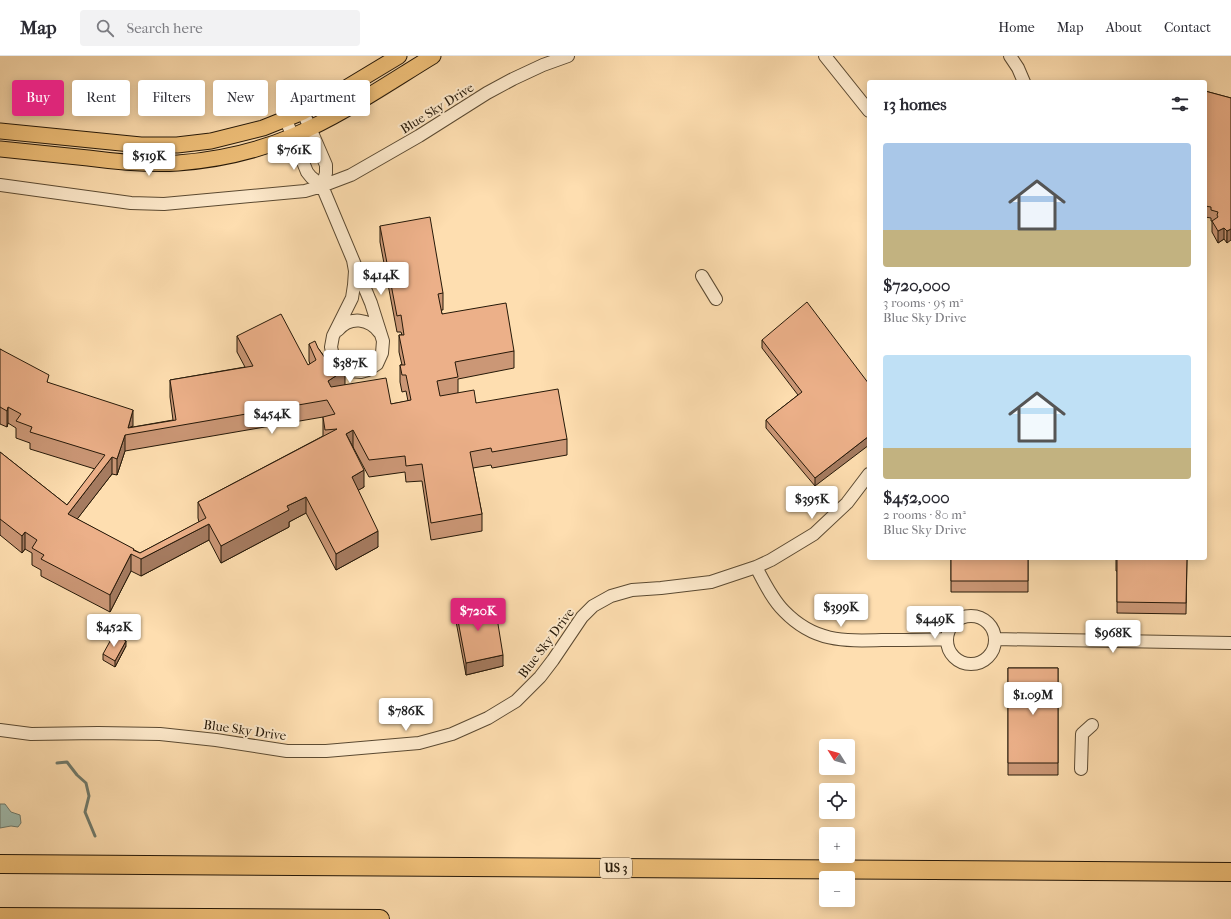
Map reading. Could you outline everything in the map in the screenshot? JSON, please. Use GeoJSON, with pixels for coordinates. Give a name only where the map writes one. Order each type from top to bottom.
{"type":"FeatureCollection","features":[{"type":"Feature","properties":{"kind":"highway","name":"US 3"},"geometry":{"type":"LineString","coordinates":[[0,864],[1231,872]]}},
{"type":"Feature","properties":{"kind":"highway"},"geometry":{"type":"LineString","coordinates":[[0,917],[380,919]]}},
{"type":"Feature","properties":{"kind":"main road"},"geometry":{"type":"LineString","coordinates":[[359,80],[399,56]]}},
{"type":"Feature","properties":{"kind":"main road"},"geometry":{"type":"LineString","coordinates":[[0,149],[128,162],[178,163],[214,159],[269,145],[310,128],[345,109],[433,56]]}},
{"type":"Feature","properties":{"kind":"main road"},"geometry":{"type":"LineString","coordinates":[[0,131],[123,144],[177,145],[211,141],[247,133],[294,116]]}},
{"type":"Feature","properties":{"kind":"street","name":"Blue Sky Drive"},"geometry":{"type":"LineString","coordinates":[[0,185],[131,203],[164,204],[305,191],[351,175],[412,140],[506,82],[543,65],[568,56]]}},
{"type":"Feature","properties":{"kind":"street"},"geometry":{"type":"LineString","coordinates":[[825,56],[867,108]]}},
{"type":"Feature","properties":{"kind":"street"},"geometry":{"type":"LineString","coordinates":[[1010,56],[1018,68],[1023,80]]}},
{"type":"Feature","properties":{"kind":"street"},"geometry":{"type":"LineString","coordinates":[[305,116],[326,165],[326,173],[322,186]]}},
{"type":"Feature","properties":{"kind":"street"},"geometry":{"type":"LineString","coordinates":[[286,120],[307,172],[322,186],[353,260],[371,303],[383,341],[382,354],[377,364],[368,370],[355,372],[341,367],[333,356],[331,347],[332,341],[352,298],[355,271],[353,260]]}},
{"type":"Feature","properties":{"kind":"street"},"geometry":{"type":"LineString","coordinates":[[702,276],[716,299]]}},
{"type":"Feature","properties":{"kind":"street"},"geometry":{"type":"LineString","coordinates":[[336,332],[346,323],[363,321],[369,323],[376,329],[380,333],[383,341]]}},
{"type":"Feature","properties":{"kind":"street","name":"Blue Sky Drive"},"geometry":{"type":"LineString","coordinates":[[0,730],[31,734],[160,734],[216,740],[287,751],[326,751],[420,743],[456,732],[488,718],[516,701],[534,683],[553,660],[582,616],[593,606],[611,596],[632,590],[711,582],[739,574],[771,560],[814,534],[847,503],[867,477]]}},
{"type":"Feature","properties":{"kind":"street"},"geometry":{"type":"LineString","coordinates":[[756,567],[774,599],[784,611],[808,629],[820,635],[832,639],[849,641],[947,639]]}},
{"type":"Feature","properties":{"kind":"street"},"geometry":{"type":"LineString","coordinates":[[971,615],[982,618],[990,624],[994,631],[995,639],[994,648],[988,656],[975,664],[965,663],[956,659],[948,647],[947,639],[948,633],[954,622],[961,617],[971,615]]}},
{"type":"Feature","properties":{"kind":"street"},"geometry":{"type":"LineString","coordinates":[[995,639],[1213,644],[1231,643]]}},
{"type":"Feature","properties":{"kind":"street"},"geometry":{"type":"LineString","coordinates":[[1081,770],[1082,734],[1092,725]]}},
{"type":"Feature","properties":{"kind":"shaded area"},"geometry":{"type":"Polygon","coordinates":[[[0,804],[5,804],[11,812],[20,815],[21,823],[18,827],[11,826],[0,828],[0,804]]]}},
{"type":"Feature","properties":{"kind":"building"},"geometry":{"type":"Polygon","coordinates":[[[1207,92],[1231,98],[1231,229],[1227,231],[1224,228],[1218,231],[1212,221],[1218,217],[1218,212],[1211,210],[1211,207],[1207,206],[1207,92]]]}},
{"type":"Feature","properties":{"kind":"building"},"geometry":{"type":"Polygon","coordinates":[[[430,217],[443,293],[438,294],[442,314],[506,303],[514,351],[455,362],[458,377],[437,381],[440,396],[474,390],[476,403],[558,389],[567,439],[492,452],[491,448],[470,452],[482,514],[431,523],[422,464],[406,466],[405,456],[369,460],[353,430],[346,434],[364,470],[352,477],[378,531],[336,554],[306,497],[287,506],[289,510],[221,546],[209,524],[141,559],[131,554],[110,595],[41,559],[44,555],[32,548],[37,540],[25,532],[22,536],[0,519],[0,452],[67,505],[105,455],[30,432],[32,427],[16,421],[21,414],[8,407],[7,411],[0,407],[0,349],[49,375],[47,382],[133,410],[128,428],[176,420],[170,380],[253,366],[237,336],[281,314],[308,365],[316,360],[309,344],[315,341],[325,358],[336,366],[345,370],[328,381],[331,387],[386,378],[391,404],[411,400],[406,375],[402,375],[400,365],[405,365],[399,335],[404,335],[401,315],[397,316],[380,226],[430,217]],[[327,400],[125,435],[117,459],[112,457],[68,514],[140,553],[206,518],[198,502],[337,429],[325,430],[323,417],[335,414],[327,400]]]}},
{"type":"Feature","properties":{"kind":"building"},"geometry":{"type":"Polygon","coordinates":[[[807,302],[867,381],[867,438],[815,478],[766,420],[802,392],[762,340],[807,302]]]}},
{"type":"Feature","properties":{"kind":"building"},"geometry":{"type":"Polygon","coordinates":[[[951,560],[1028,560],[1028,581],[951,581],[951,560]]]}},
{"type":"Feature","properties":{"kind":"building"},"geometry":{"type":"Polygon","coordinates":[[[1117,560],[1187,560],[1186,603],[1117,602],[1117,560]]]}},
{"type":"Feature","properties":{"kind":"building"},"geometry":{"type":"Polygon","coordinates":[[[486,600],[490,619],[497,618],[503,655],[466,663],[455,605],[486,600]]]}},
{"type":"Feature","properties":{"kind":"building"},"geometry":{"type":"Polygon","coordinates":[[[114,634],[126,641],[115,661],[103,654],[114,634]]]}},
{"type":"Feature","properties":{"kind":"building"},"geometry":{"type":"Polygon","coordinates":[[[1008,668],[1058,668],[1058,763],[1008,763],[1008,668]]]}},
{"type":"Feature","properties":{"kind":"waterway"},"geometry":{"type":"LineString","coordinates":[[57,763],[67,762],[77,775],[86,783],[89,796],[85,812],[95,836]]}}]}
